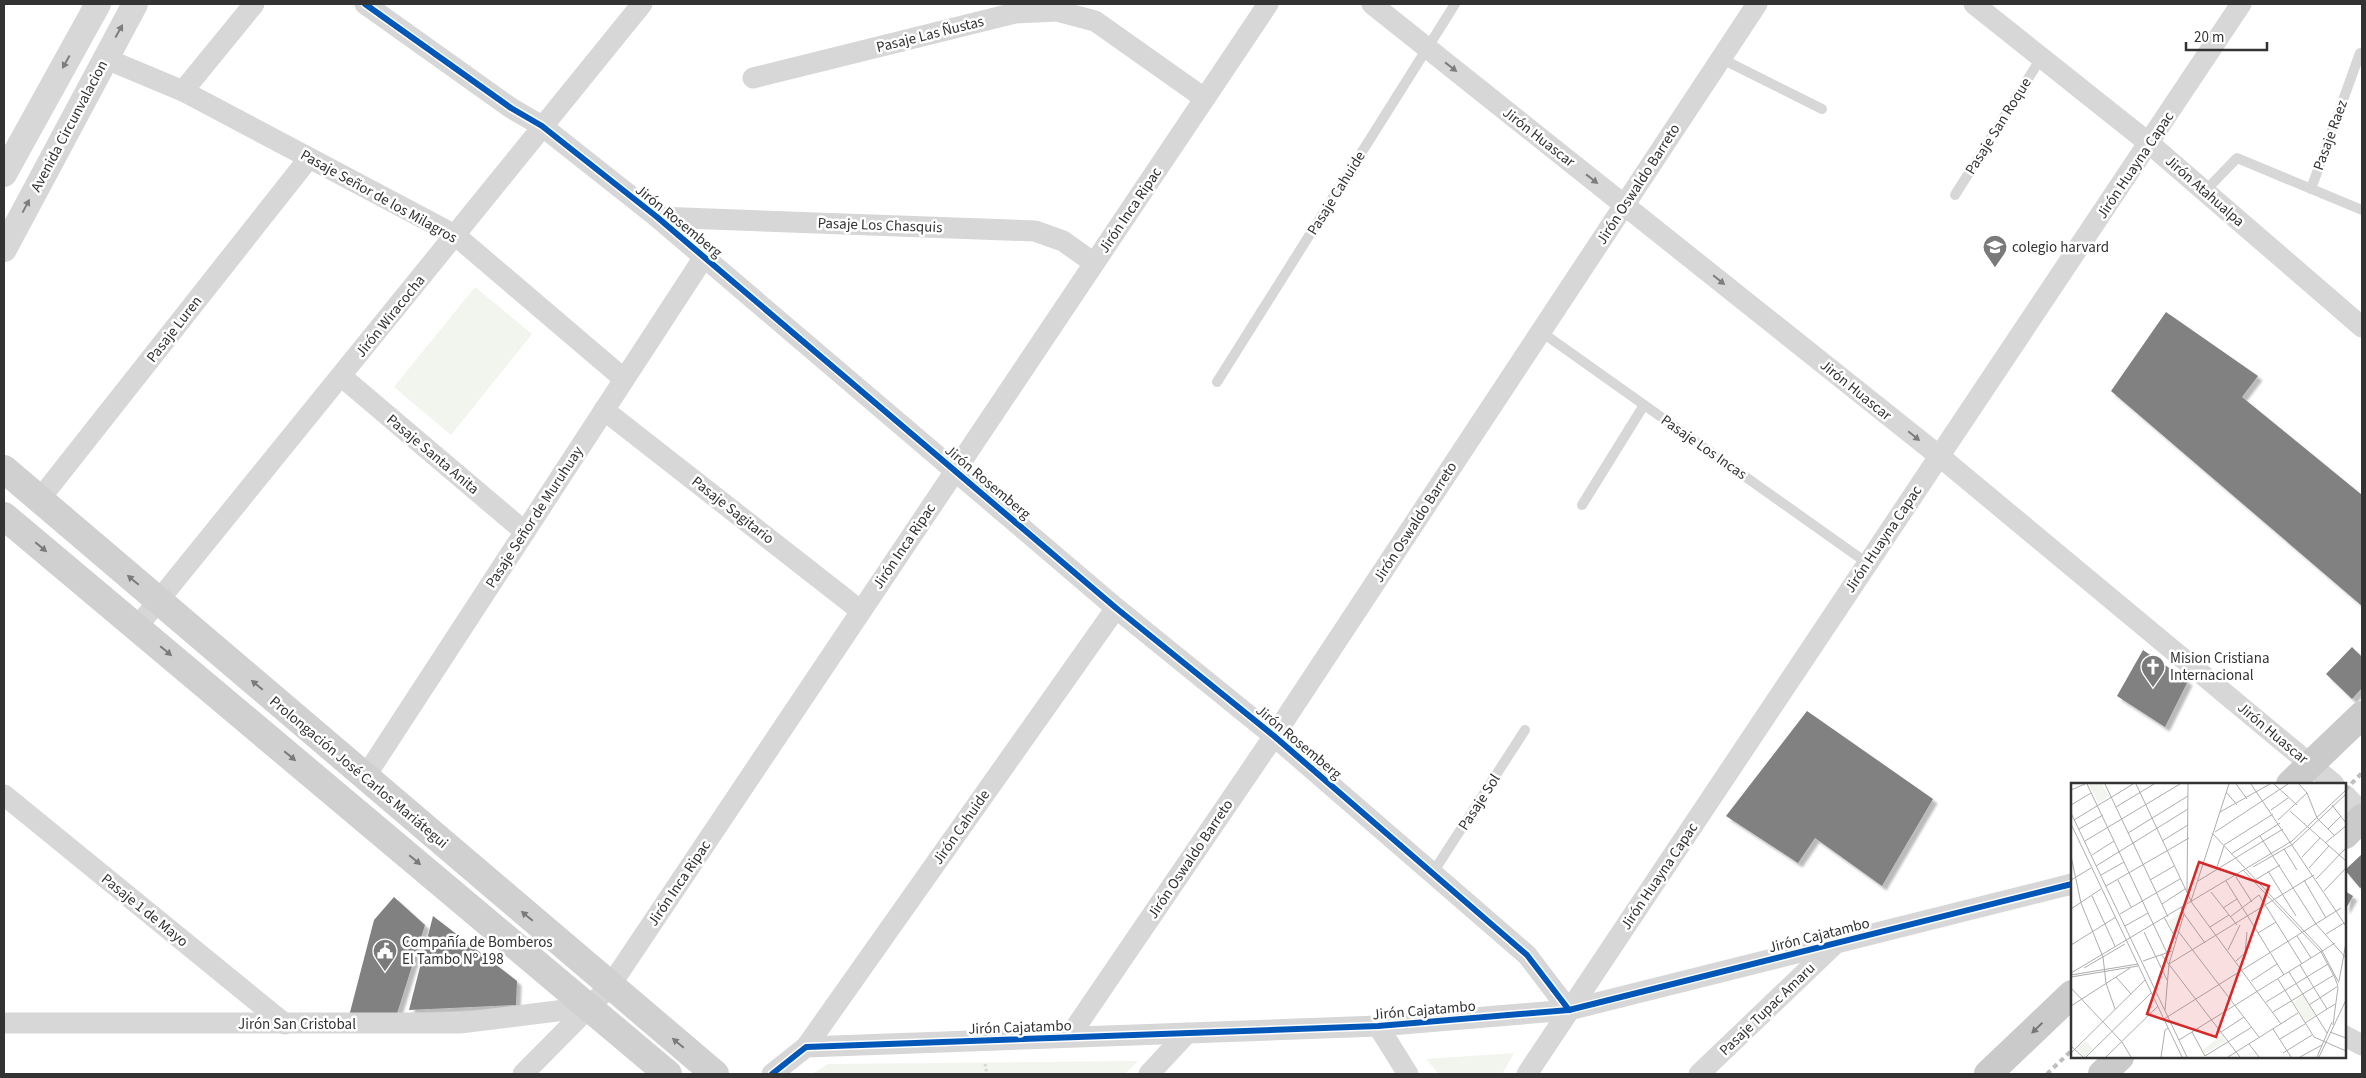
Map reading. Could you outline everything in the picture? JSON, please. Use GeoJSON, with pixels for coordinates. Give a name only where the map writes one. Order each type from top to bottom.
{"type":"FeatureCollection","features":[{"type":"Feature","properties":{"kind":"main road","name":"Prolongación José Carlos Mariátegui"},"geometry":{"type":"LineString","coordinates":[[4,469],[715,1074]]}},
{"type":"Feature","properties":{"kind":"main road"},"geometry":{"type":"LineString","coordinates":[[4,516],[668,1074]]}},
{"type":"Feature","properties":{"kind":"main road"},"geometry":{"type":"LineString","coordinates":[[2291,783],[2362,715]]}},
{"type":"Feature","properties":{"kind":"main road"},"geometry":{"type":"LineString","coordinates":[[2346,834],[2362,818]]}},
{"type":"Feature","properties":{"kind":"main road"},"geometry":{"type":"LineString","coordinates":[[1988,1074],[2071,995]]}},
{"type":"Feature","properties":{"kind":"main road"},"geometry":{"type":"LineString","coordinates":[[2102,1074],[2119,1058]]}},
{"type":"Feature","properties":{"kind":"street"},"geometry":{"type":"LineString","coordinates":[[4,174],[98,4]]}},
{"type":"Feature","properties":{"kind":"street","name":"Avenida Circunvalacion"},"geometry":{"type":"LineString","coordinates":[[4,249],[104,58],[135,4]]}},
{"type":"Feature","properties":{"kind":"street"},"geometry":{"type":"LineString","coordinates":[[183,91],[254,4]]}},
{"type":"Feature","properties":{"kind":"street","name":"Jirón Rosemberg"},"geometry":{"type":"LineString","coordinates":[[365,4],[511,108],[542,126],[657,217],[1116,608],[1274,736],[1527,955],[1570,1010]]}},
{"type":"Feature","properties":{"kind":"street","name":"Jirón Wiracocha"},"geometry":{"type":"LineString","coordinates":[[138,627],[642,4]]}},
{"type":"Feature","properties":{"kind":"street","name":"Jirón Inca Ripac"},"geometry":{"type":"LineString","coordinates":[[523,1074],[610,986],[1268,4]]}},
{"type":"Feature","properties":{"kind":"street","name":"Jirón Huascar"},"geometry":{"type":"LineString","coordinates":[[1372,4],[1938,456],[2333,783]]}},
{"type":"Feature","properties":{"kind":"street","name":"Jirón Oswaldo Barreto"},"geometry":{"type":"LineString","coordinates":[[1069,1037],[1274,736],[1756,4]]}},
{"type":"Feature","properties":{"kind":"street","name":"Jirón Atahualpa"},"geometry":{"type":"LineString","coordinates":[[1974,4],[2150,144],[2362,327]]}},
{"type":"Feature","properties":{"kind":"street","name":"Jirón Huayna Capac"},"geometry":{"type":"LineString","coordinates":[[1527,1074],[1938,456],[2150,144],[2241,4]]}},
{"type":"Feature","properties":{"kind":"street","name":"Pasaje Las Ñustas"},"geometry":{"type":"LineString","coordinates":[[753,78],[1015,13],[1058,11],[1096,21],[1204,98]]}},
{"type":"Feature","properties":{"kind":"street","name":"Pasaje Señor de los Milagros"},"geometry":{"type":"LineString","coordinates":[[104,58],[183,91],[455,235],[624,379]]}},
{"type":"Feature","properties":{"kind":"street","name":"Pasaje Luren"},"geometry":{"type":"LineString","coordinates":[[40,500],[309,158]]}},
{"type":"Feature","properties":{"kind":"street","name":"Pasaje Los Chasquis"},"geometry":{"type":"LineString","coordinates":[[657,217],[1035,231],[1063,241],[1094,263]]}},
{"type":"Feature","properties":{"kind":"street","name":"Pasaje Señor de Muruhuay"},"geometry":{"type":"LineString","coordinates":[[365,777],[704,257]]}},
{"type":"Feature","properties":{"kind":"street","name":"Pasaje Santa Anita"},"geometry":{"type":"LineString","coordinates":[[341,376],[524,532]]}},
{"type":"Feature","properties":{"kind":"street","name":"Pasaje Sagitario"},"geometry":{"type":"LineString","coordinates":[[604,410],[862,610]]}},
{"type":"Feature","properties":{"kind":"street","name":"Jirón Cahuide"},"geometry":{"type":"LineString","coordinates":[[806,1047],[1116,608]]}},
{"type":"Feature","properties":{"kind":"street"},"geometry":{"type":"LineString","coordinates":[[2346,796],[2362,812]]}},
{"type":"Feature","properties":{"kind":"street","name":"Pasaje 1 de Mayo"},"geometry":{"type":"LineString","coordinates":[[6,799],[286,1024]]}},
{"type":"Feature","properties":{"kind":"street","name":"Jirón Cajatambo"},"geometry":{"type":"LineString","coordinates":[[806,1047],[1378,1026],[1570,1010],[2071,884]]}},
{"type":"Feature","properties":{"kind":"street","name":"Pasaje Tupac Amaru"},"geometry":{"type":"LineString","coordinates":[[1699,1074],[1835,944]]}},
{"type":"Feature","properties":{"kind":"street","name":"Jirón San Cristobal"},"geometry":{"type":"LineString","coordinates":[[4,1023],[460,1023],[589,1007]]}},
{"type":"Feature","properties":{"kind":"street"},"geometry":{"type":"LineString","coordinates":[[1378,1026],[1408,1074]]}},
{"type":"Feature","properties":{"kind":"street"},"geometry":{"type":"LineString","coordinates":[[1149,1074],[1187,1033]]}},
{"type":"Feature","properties":{"kind":"street"},"geometry":{"type":"LineString","coordinates":[[2346,1037],[2362,1045]]}},
{"type":"Feature","properties":{"kind":"street"},"geometry":{"type":"LineString","coordinates":[[772,1074],[806,1047]]}},
{"type":"Feature","properties":{"kind":"lane","name":"Pasaje Cahuide"},"geometry":{"type":"LineString","coordinates":[[1217,382],[1455,4]]}},
{"type":"Feature","properties":{"kind":"lane","name":"Pasaje Raez"},"geometry":{"type":"LineString","coordinates":[[2310,189],[2360,54]]}},
{"type":"Feature","properties":{"kind":"lane"},"geometry":{"type":"LineString","coordinates":[[1720,58],[1822,110]]}},
{"type":"Feature","properties":{"kind":"lane","name":"Pasaje San Roque"},"geometry":{"type":"LineString","coordinates":[[1955,195],[2042,58]]}},
{"type":"Feature","properties":{"kind":"lane"},"geometry":{"type":"LineString","coordinates":[[2205,191],[2237,158],[2362,210]]}},
{"type":"Feature","properties":{"kind":"lane","name":"Pasaje Los Incas"},"geometry":{"type":"LineString","coordinates":[[1540,332],[1867,563]]}},
{"type":"Feature","properties":{"kind":"lane"},"geometry":{"type":"LineString","coordinates":[[1582,505],[1644,405]]}},
{"type":"Feature","properties":{"kind":"lane","name":"Pasaje Sol"},"geometry":{"type":"LineString","coordinates":[[1432,874],[1525,730]]}},
{"type":"Feature","properties":{"kind":"shaded area"},"geometry":{"type":"Polygon","coordinates":[[[475,287],[532,334],[451,435],[394,387],[475,287]]]}},
{"type":"Feature","properties":{"kind":"shaded area"},"geometry":{"type":"Polygon","coordinates":[[[1514,1053],[1502,1074],[1439,1074],[1426,1059],[1514,1053]]]}},
{"type":"Feature","properties":{"kind":"shaded area"},"geometry":{"type":"Polygon","coordinates":[[[1138,1061],[1125,1074],[812,1074],[828,1064],[1138,1061]]]}},
{"type":"Feature","properties":{"kind":"building"},"geometry":{"type":"Polygon","coordinates":[[[2166,312],[2258,376],[2242,397],[2362,495],[2362,606],[2111,391],[2166,312]]]}},
{"type":"Feature","properties":{"kind":"building"},"geometry":{"type":"Polygon","coordinates":[[[2352,647],[2362,657],[2362,688],[2352,699],[2326,674],[2352,647]]]}},
{"type":"Feature","properties":{"kind":"building","name":"Mision Cristiana Internacional"},"geometry":{"type":"Polygon","coordinates":[[[2143,650],[2188,681],[2165,727],[2117,696],[2143,650]]]}},
{"type":"Feature","properties":{"kind":"building"},"geometry":{"type":"Polygon","coordinates":[[[1807,711],[1933,799],[1882,886],[1815,838],[1798,863],[1726,816],[1807,711]]]}},
{"type":"Feature","properties":{"kind":"building"},"geometry":{"type":"Polygon","coordinates":[[[2362,854],[2362,887],[2360,888],[2346,869],[2362,854]]]}},
{"type":"Feature","properties":{"kind":"building"},"geometry":{"type":"Polygon","coordinates":[[[2346,892],[2353,896],[2346,908],[2346,892]]]}},
{"type":"Feature","properties":{"kind":"building","name":"Compañía de Bomberos El Tambo Nº 198"},"geometry":{"type":"Polygon","coordinates":[[[394,897],[425,925],[395,1020],[348,1020],[374,920],[394,897]]]}},
{"type":"Feature","properties":{"kind":"building"},"geometry":{"type":"Polygon","coordinates":[[[433,916],[517,981],[516,1005],[409,1010],[433,916]]]}},
{"type":"Feature","properties":{"kind":"railway"},"geometry":{"type":"LineString","coordinates":[[2346,789],[2362,773]]}},
{"type":"Feature","properties":{"kind":"railway"},"geometry":{"type":"LineString","coordinates":[[2047,1074],[2071,1051]]}},
{"type":"Feature","properties":{"kind":"cycle path"},"geometry":{"type":"LineString","coordinates":[[365,4],[511,108],[542,126],[657,217],[1116,608],[1274,736],[1527,955],[1569,1010]]}},
{"type":"Feature","properties":{"kind":"cycle path"},"geometry":{"type":"LineString","coordinates":[[772,1074],[806,1047],[1378,1026],[1569,1010],[2071,884]]}},
{"type":"Feature","properties":{"kind":"place","name":"colegio harvard"},"geometry":{"type":"Point","coordinates":[1995,268]}},
{"type":"Feature","properties":{"kind":"place","name":"Mision Cristiana Internacional"},"geometry":{"type":"Point","coordinates":[2153,688]}},
{"type":"Feature","properties":{"kind":"place","name":"Compañía de Bomberos El Tambo Nº 198"},"geometry":{"type":"Point","coordinates":[385,972]}}]}
